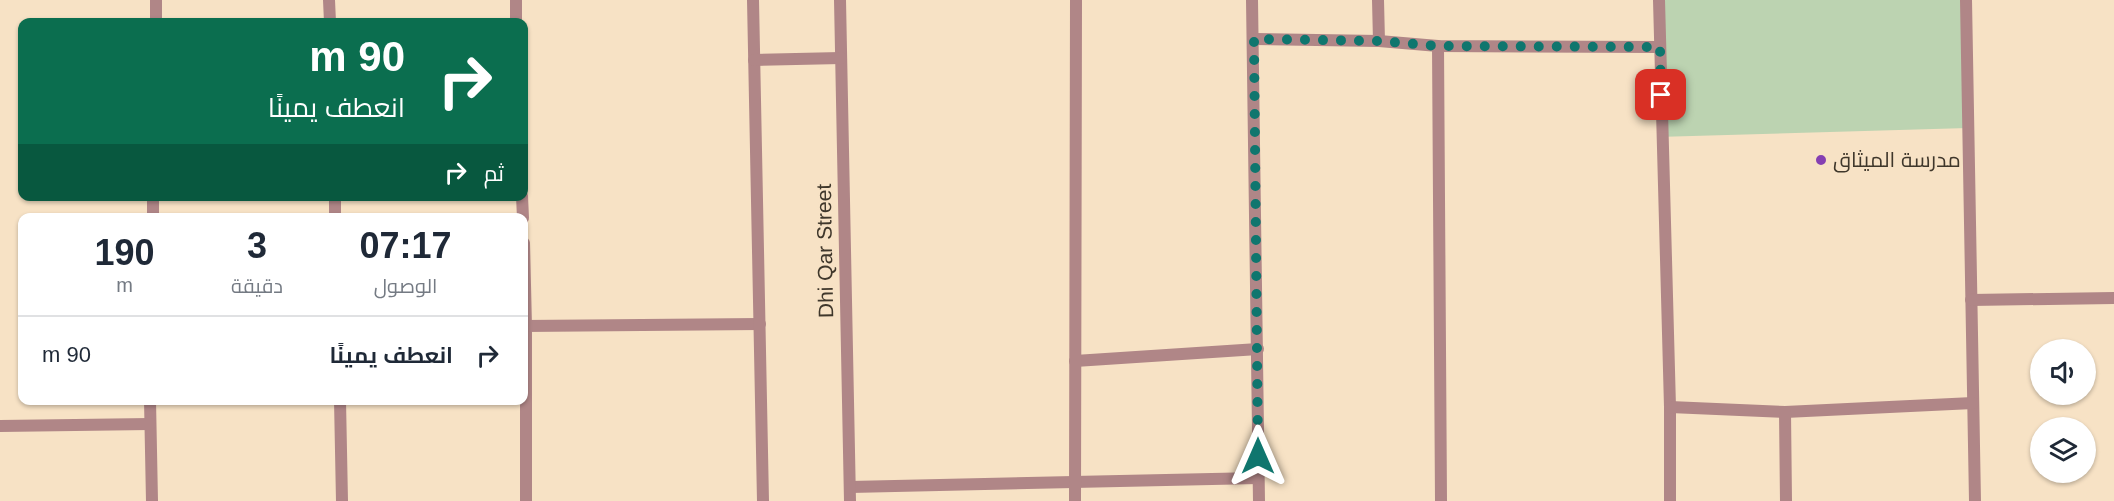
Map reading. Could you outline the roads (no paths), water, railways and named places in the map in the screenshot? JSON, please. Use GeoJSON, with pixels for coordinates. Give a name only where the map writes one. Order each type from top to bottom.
{"type":"FeatureCollection","features":[{"type":"Feature","properties":{"kind":"street"},"geometry":{"type":"LineString","coordinates":[[156,0],[156,18]]}},
{"type":"Feature","properties":{"kind":"street"},"geometry":{"type":"LineString","coordinates":[[329,0],[330,18]]}},
{"type":"Feature","properties":{"kind":"street"},"geometry":{"type":"LineString","coordinates":[[516,0],[516,18]]}},
{"type":"Feature","properties":{"kind":"street"},"geometry":{"type":"LineString","coordinates":[[753,0],[763,501]]}},
{"type":"Feature","properties":{"kind":"street","name":"Dhi Qar Street"},"geometry":{"type":"LineString","coordinates":[[840,0],[850,501]]}},
{"type":"Feature","properties":{"kind":"street"},"geometry":{"type":"LineString","coordinates":[[1074,501],[1076,0]]}},
{"type":"Feature","properties":{"kind":"street"},"geometry":{"type":"LineString","coordinates":[[1252,0],[1259,501]]}},
{"type":"Feature","properties":{"kind":"street"},"geometry":{"type":"LineString","coordinates":[[1378,0],[1379,41]]}},
{"type":"Feature","properties":{"kind":"street"},"geometry":{"type":"LineString","coordinates":[[1659,0],[1670,407],[1670,501]]}},
{"type":"Feature","properties":{"kind":"street"},"geometry":{"type":"LineString","coordinates":[[1966,0],[1975,501]]}},
{"type":"Feature","properties":{"kind":"street"},"geometry":{"type":"LineString","coordinates":[[1254,39],[1379,41],[1438,46],[1660,47]]}},
{"type":"Feature","properties":{"kind":"street"},"geometry":{"type":"LineString","coordinates":[[1438,46],[1441,501]]}},
{"type":"Feature","properties":{"kind":"street"},"geometry":{"type":"LineString","coordinates":[[754,60],[841,58]]}},
{"type":"Feature","properties":{"kind":"street"},"geometry":{"type":"LineString","coordinates":[[1971,300],[2114,298]]}},
{"type":"Feature","properties":{"kind":"street"},"geometry":{"type":"LineString","coordinates":[[528,326],[760,324]]}},
{"type":"Feature","properties":{"kind":"street"},"geometry":{"type":"LineString","coordinates":[[1074,361],[1257,349]]}},
{"type":"Feature","properties":{"kind":"street"},"geometry":{"type":"LineString","coordinates":[[1670,407],[1785,412],[1973,403]]}},
{"type":"Feature","properties":{"kind":"street"},"geometry":{"type":"LineString","coordinates":[[150,405],[152,501]]}},
{"type":"Feature","properties":{"kind":"street"},"geometry":{"type":"LineString","coordinates":[[340,405],[342,501]]}},
{"type":"Feature","properties":{"kind":"street"},"geometry":{"type":"LineString","coordinates":[[525,405],[526,501]]}},
{"type":"Feature","properties":{"kind":"street"},"geometry":{"type":"LineString","coordinates":[[1785,412],[1786,501]]}},
{"type":"Feature","properties":{"kind":"street"},"geometry":{"type":"LineString","coordinates":[[0,426],[150,424]]}},
{"type":"Feature","properties":{"kind":"street"},"geometry":{"type":"LineString","coordinates":[[850,487],[1258,478]]}},
{"type":"Feature","properties":{"kind":"place","name":"مدرسة الميثاق"},"geometry":{"type":"Point","coordinates":[1821,160]}}]}
